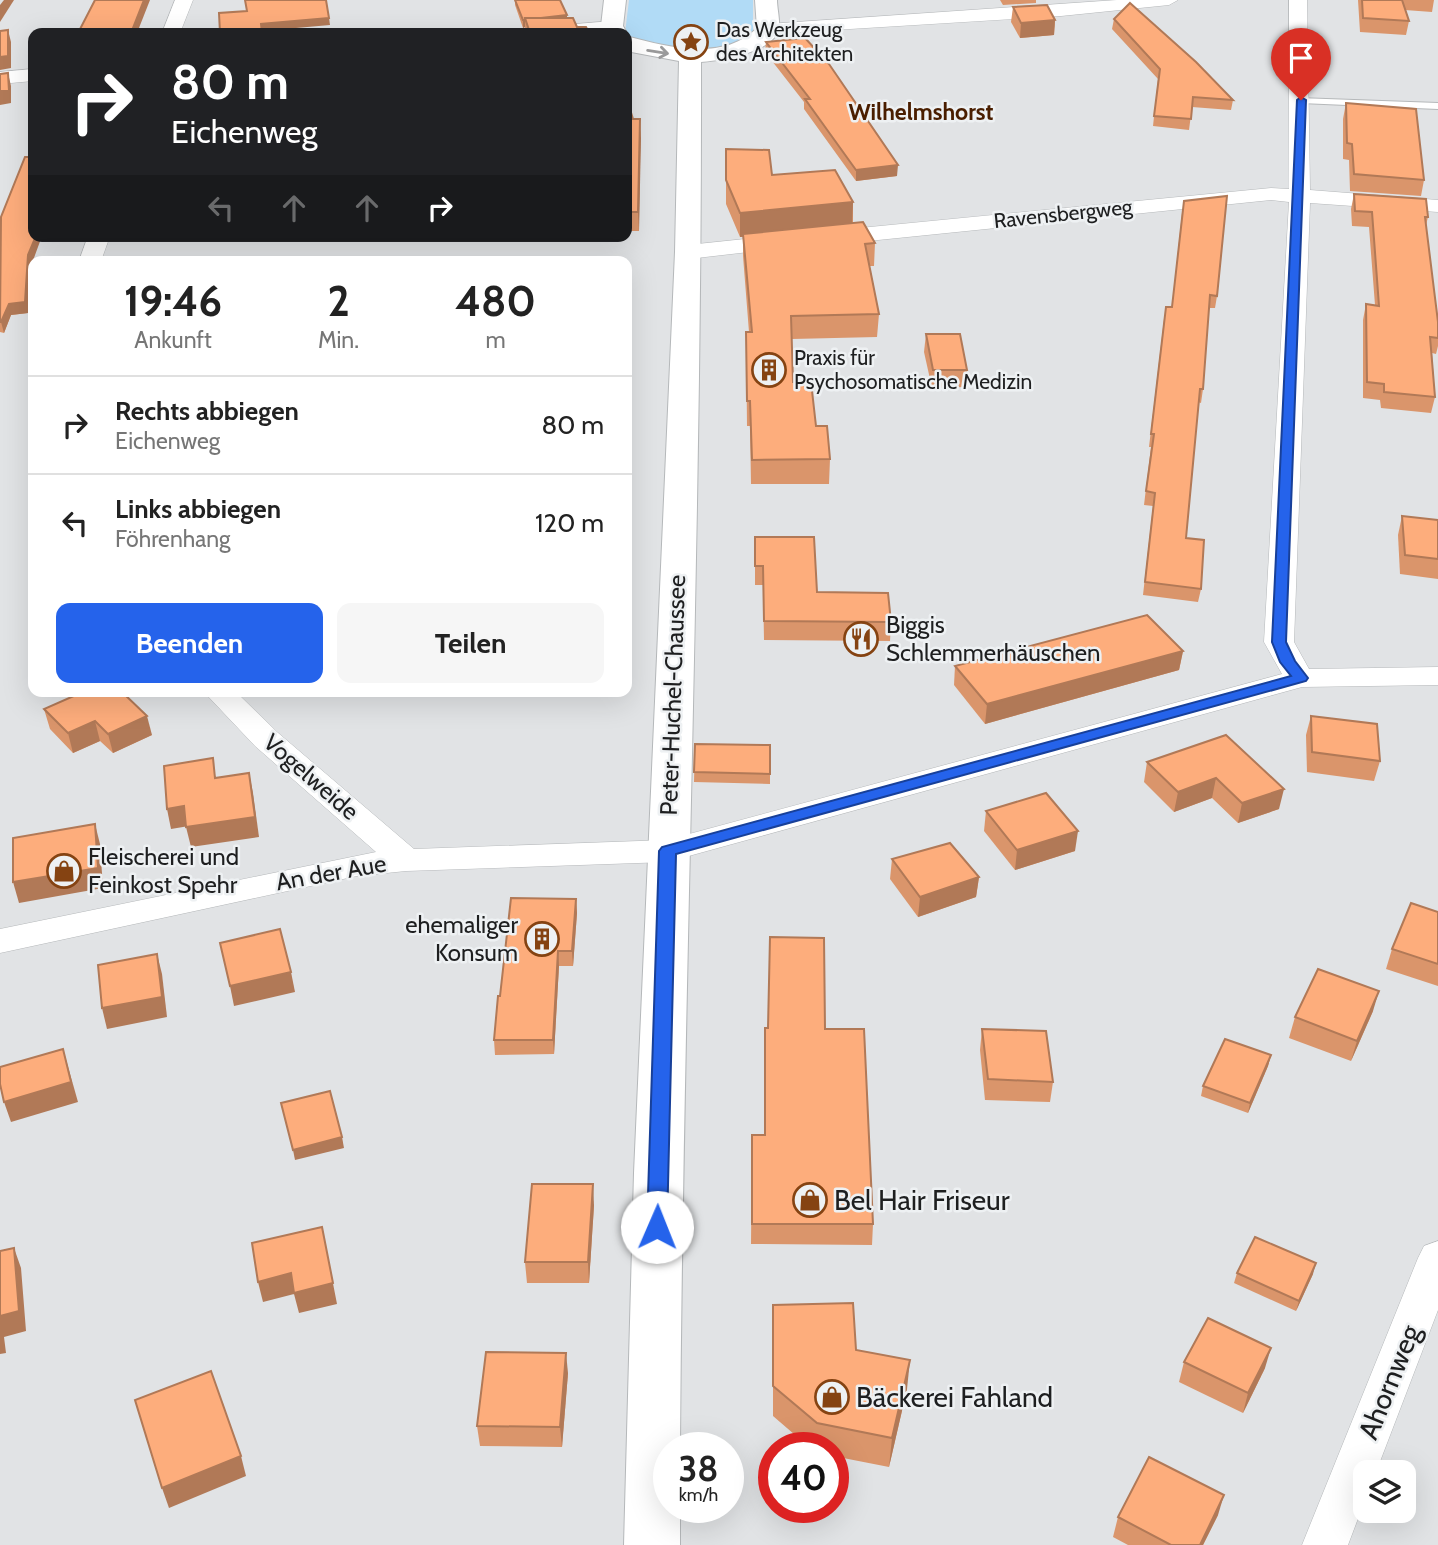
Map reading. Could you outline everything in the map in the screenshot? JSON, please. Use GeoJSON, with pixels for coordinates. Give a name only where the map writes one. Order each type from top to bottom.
{"type":"FeatureCollection","features":[{"type":"Feature","properties":{"kind":"street"},"geometry":{"type":"LineString","coordinates":[[173,28],[184,0]]}},
{"type":"Feature","properties":{"kind":"street"},"geometry":{"type":"LineString","coordinates":[[615,0],[617,28]]}},
{"type":"Feature","properties":{"kind":"street"},"geometry":{"type":"LineString","coordinates":[[632,42],[647,50],[690,55],[737,49],[753,44],[764,36],[768,29],[766,0]]}},
{"type":"Feature","properties":{"kind":"street"},"geometry":{"type":"LineString","coordinates":[[768,29],[1059,5],[1169,0]]}},
{"type":"Feature","properties":{"kind":"street"},"geometry":{"type":"LineString","coordinates":[[1298,0],[1302,95],[1279,642],[1288,662],[1301,678]]}},
{"type":"Feature","properties":{"kind":"street","name":"Peter-Huchel-Chaussee"},"geometry":{"type":"LineString","coordinates":[[652,1545],[657,1174],[688,252],[690,55]]}},
{"type":"Feature","properties":{"kind":"street"},"geometry":{"type":"LineString","coordinates":[[0,78],[28,75]]}},
{"type":"Feature","properties":{"kind":"street","name":"Ravensbergweg"},"geometry":{"type":"LineString","coordinates":[[688,252],[1271,194],[1438,206]]}},
{"type":"Feature","properties":{"kind":"street","name":"An der Aue"},"geometry":{"type":"LineString","coordinates":[[0,942],[357,866],[406,860],[667,851],[1301,678],[1438,676]]}},
{"type":"Feature","properties":{"kind":"street","name":"Vogelweide"},"geometry":{"type":"LineString","coordinates":[[224,697],[266,739],[406,860]]}},
{"type":"Feature","properties":{"kind":"street","name":"Ahornweg"},"geometry":{"type":"LineString","coordinates":[[1325,1545],[1438,1258]]}},
{"type":"Feature","properties":{"kind":"lane"},"geometry":{"type":"LineString","coordinates":[[1302,95],[1438,98]]}},
{"type":"Feature","properties":{"kind":"lane"},"geometry":{"type":"LineString","coordinates":[[1302,95],[1438,106]]}},
{"type":"Feature","properties":{"kind":"shaded area"},"geometry":{"type":"Polygon","coordinates":[[[629,0],[753,0],[753,31],[717,48],[690,51],[662,49],[640,42],[632,37],[632,28],[626,28],[629,0]]]}},
{"type":"Feature","properties":{"kind":"building"},"geometry":{"type":"Polygon","coordinates":[[[95,0],[144,0],[133,28],[81,28],[95,0]]]}},
{"type":"Feature","properties":{"kind":"building"},"geometry":{"type":"Polygon","coordinates":[[[245,0],[326,0],[329,18],[261,24],[261,28],[220,28],[219,13],[247,11],[245,0]]]}},
{"type":"Feature","properties":{"kind":"building"},"geometry":{"type":"Polygon","coordinates":[[[515,0],[560,0],[567,15],[523,20],[515,0]]]}},
{"type":"Feature","properties":{"kind":"building"},"geometry":{"type":"Polygon","coordinates":[[[1362,0],[1402,0],[1409,21],[1363,18],[1362,0]]]}},
{"type":"Feature","properties":{"kind":"building"},"geometry":{"type":"Polygon","coordinates":[[[1130,3],[1196,62],[1233,100],[1193,97],[1191,119],[1154,116],[1160,69],[1114,19],[1130,3]]]}},
{"type":"Feature","properties":{"kind":"building"},"geometry":{"type":"Polygon","coordinates":[[[1047,5],[1055,20],[1021,23],[1013,7],[1047,5]]]}},
{"type":"Feature","properties":{"kind":"building"},"geometry":{"type":"Polygon","coordinates":[[[525,18],[573,18],[577,27],[586,28],[528,28],[525,18]]]}},
{"type":"Feature","properties":{"kind":"building"},"geometry":{"type":"Polygon","coordinates":[[[8,30],[8,56],[0,57],[0,31],[8,30]]]}},
{"type":"Feature","properties":{"kind":"building"},"geometry":{"type":"Polygon","coordinates":[[[805,38],[829,64],[898,165],[856,170],[805,99],[810,99],[766,42],[805,38]]]}},
{"type":"Feature","properties":{"kind":"building"},"geometry":{"type":"Polygon","coordinates":[[[8,73],[9,91],[0,91],[0,74],[8,73]]]}},
{"type":"Feature","properties":{"kind":"building"},"geometry":{"type":"Polygon","coordinates":[[[1346,103],[1416,109],[1424,180],[1354,174],[1352,144],[1347,143],[1346,103]]]}},
{"type":"Feature","properties":{"kind":"building"},"geometry":{"type":"Polygon","coordinates":[[[632,116],[633,119],[640,119],[638,212],[632,212],[632,116]]]}},
{"type":"Feature","properties":{"kind":"building"},"geometry":{"type":"Polygon","coordinates":[[[726,149],[769,150],[772,175],[835,170],[853,202],[740,213],[726,180],[726,149]]]}},
{"type":"Feature","properties":{"kind":"building"},"geometry":{"type":"Polygon","coordinates":[[[25,157],[28,157],[28,242],[33,242],[28,255],[25,302],[9,304],[0,322],[1,217],[25,157]]]}},
{"type":"Feature","properties":{"kind":"building"},"geometry":{"type":"Polygon","coordinates":[[[1354,194],[1426,199],[1428,217],[1425,217],[1438,322],[1438,338],[1430,337],[1435,397],[1384,392],[1384,384],[1367,382],[1366,304],[1379,306],[1372,212],[1355,211],[1354,194]]]}},
{"type":"Feature","properties":{"kind":"building"},"geometry":{"type":"Polygon","coordinates":[[[1227,196],[1217,296],[1210,295],[1203,389],[1200,389],[1186,538],[1204,540],[1201,589],[1145,582],[1155,493],[1146,491],[1154,434],[1151,434],[1166,307],[1172,307],[1184,201],[1227,196]]]}},
{"type":"Feature","properties":{"kind":"building"},"geometry":{"type":"Polygon","coordinates":[[[863,222],[875,243],[865,244],[879,314],[791,316],[793,382],[811,382],[816,426],[827,426],[830,459],[752,460],[750,401],[747,401],[746,332],[752,332],[743,234],[863,222]]]}},
{"type":"Feature","properties":{"kind":"building"},"geometry":{"type":"Polygon","coordinates":[[[926,334],[960,334],[967,370],[933,370],[926,334]]]}},
{"type":"Feature","properties":{"kind":"building"},"geometry":{"type":"Polygon","coordinates":[[[1402,516],[1438,520],[1438,559],[1405,555],[1402,516]]]}},
{"type":"Feature","properties":{"kind":"building"},"geometry":{"type":"Polygon","coordinates":[[[755,537],[814,537],[817,592],[888,593],[891,622],[764,621],[763,566],[755,566],[755,537]]]}},
{"type":"Feature","properties":{"kind":"building"},"geometry":{"type":"Polygon","coordinates":[[[1147,615],[1183,651],[987,704],[955,666],[1147,615]]]}},
{"type":"Feature","properties":{"kind":"building"},"geometry":{"type":"Polygon","coordinates":[[[71,697],[127,697],[147,716],[108,734],[95,721],[68,733],[44,709],[71,697]]]}},
{"type":"Feature","properties":{"kind":"building"},"geometry":{"type":"Polygon","coordinates":[[[1311,716],[1377,724],[1380,761],[1312,752],[1311,716]]]}},
{"type":"Feature","properties":{"kind":"building"},"geometry":{"type":"Polygon","coordinates":[[[1226,735],[1284,789],[1242,803],[1216,778],[1178,792],[1147,762],[1226,735]]]}},
{"type":"Feature","properties":{"kind":"building"},"geometry":{"type":"Polygon","coordinates":[[[695,744],[770,745],[770,774],[694,772],[695,744]]]}},
{"type":"Feature","properties":{"kind":"building"},"geometry":{"type":"Polygon","coordinates":[[[213,758],[215,778],[249,773],[255,817],[186,827],[184,806],[167,809],[164,766],[213,758]]]}},
{"type":"Feature","properties":{"kind":"building"},"geometry":{"type":"Polygon","coordinates":[[[1046,793],[1078,831],[1017,850],[986,811],[1046,793]]]}},
{"type":"Feature","properties":{"kind":"building"},"geometry":{"type":"Polygon","coordinates":[[[95,824],[98,868],[13,882],[13,838],[95,824]]]}},
{"type":"Feature","properties":{"kind":"building"},"geometry":{"type":"Polygon","coordinates":[[[950,843],[979,877],[920,897],[892,859],[950,843]]]}},
{"type":"Feature","properties":{"kind":"building"},"geometry":{"type":"Polygon","coordinates":[[[511,898],[576,899],[572,951],[558,951],[553,1040],[494,1040],[511,898]]]}},
{"type":"Feature","properties":{"kind":"building"},"geometry":{"type":"Polygon","coordinates":[[[1411,903],[1438,912],[1438,964],[1392,949],[1411,903]]]}},
{"type":"Feature","properties":{"kind":"building"},"geometry":{"type":"Polygon","coordinates":[[[280,929],[291,972],[230,986],[220,943],[280,929]]]}},
{"type":"Feature","properties":{"kind":"building"},"geometry":{"type":"Polygon","coordinates":[[[770,937],[824,938],[825,1029],[864,1029],[873,1224],[752,1224],[752,1135],[765,1135],[765,1028],[768,1028],[770,937]]]}},
{"type":"Feature","properties":{"kind":"building"},"geometry":{"type":"Polygon","coordinates":[[[157,954],[162,997],[102,1008],[98,965],[157,954]]]}},
{"type":"Feature","properties":{"kind":"building"},"geometry":{"type":"Polygon","coordinates":[[[1318,969],[1379,991],[1357,1041],[1295,1017],[1318,969]]]}},
{"type":"Feature","properties":{"kind":"building"},"geometry":{"type":"Polygon","coordinates":[[[982,1029],[1046,1031],[1053,1082],[988,1079],[982,1029]]]}},
{"type":"Feature","properties":{"kind":"building"},"geometry":{"type":"Polygon","coordinates":[[[1225,1039],[1271,1055],[1250,1103],[1203,1086],[1225,1039]]]}},
{"type":"Feature","properties":{"kind":"building"},"geometry":{"type":"Polygon","coordinates":[[[63,1049],[71,1082],[4,1102],[0,1067],[63,1049]]]}},
{"type":"Feature","properties":{"kind":"building"},"geometry":{"type":"Polygon","coordinates":[[[330,1091],[342,1137],[293,1150],[281,1103],[330,1091]]]}},
{"type":"Feature","properties":{"kind":"building"},"geometry":{"type":"Polygon","coordinates":[[[532,1184],[593,1184],[588,1262],[525,1262],[532,1184]]]}},
{"type":"Feature","properties":{"kind":"building"},"geometry":{"type":"Polygon","coordinates":[[[322,1227],[333,1283],[294,1293],[291,1273],[258,1282],[252,1243],[322,1227]]]}},
{"type":"Feature","properties":{"kind":"building"},"geometry":{"type":"Polygon","coordinates":[[[1255,1237],[1316,1263],[1299,1301],[1237,1273],[1255,1237]]]}},
{"type":"Feature","properties":{"kind":"building"},"geometry":{"type":"Polygon","coordinates":[[[14,1248],[19,1311],[0,1316],[0,1251],[14,1248]]]}},
{"type":"Feature","properties":{"kind":"building"},"geometry":{"type":"Polygon","coordinates":[[[853,1303],[856,1350],[910,1360],[892,1438],[817,1423],[773,1386],[773,1305],[853,1303]]]}},
{"type":"Feature","properties":{"kind":"building"},"geometry":{"type":"Polygon","coordinates":[[[1208,1318],[1271,1348],[1248,1393],[1184,1362],[1208,1318]]]}},
{"type":"Feature","properties":{"kind":"building"},"geometry":{"type":"Polygon","coordinates":[[[486,1352],[566,1353],[560,1427],[477,1426],[486,1352]]]}},
{"type":"Feature","properties":{"kind":"building"},"geometry":{"type":"Polygon","coordinates":[[[211,1371],[241,1456],[162,1488],[135,1400],[211,1371]]]}},
{"type":"Feature","properties":{"kind":"building"},"geometry":{"type":"Polygon","coordinates":[[[1149,1457],[1224,1495],[1200,1545],[1171,1545],[1118,1517],[1149,1457]]]}},
{"type":"Feature","properties":{"kind":"place","name":"Das Werkzeug des Architekten"},"geometry":{"type":"Point","coordinates":[691,42]}},
{"type":"Feature","properties":{"kind":"place","name":"Praxis für Psychosomatische Medizin"},"geometry":{"type":"Point","coordinates":[769,370]}},
{"type":"Feature","properties":{"kind":"place","name":"Biggis Schlemmerhäuschen"},"geometry":{"type":"Point","coordinates":[861,639]}},
{"type":"Feature","properties":{"kind":"place","name":"Fleischerei und Feinkost Spehr"},"geometry":{"type":"Point","coordinates":[64,871]}},
{"type":"Feature","properties":{"kind":"place","name":"ehemaliger Konsum"},"geometry":{"type":"Point","coordinates":[542,939]}},
{"type":"Feature","properties":{"kind":"place","name":"Bel Hair Friseur"},"geometry":{"type":"Point","coordinates":[810,1200]}},
{"type":"Feature","properties":{"kind":"place","name":"Bäckerei Fahland"},"geometry":{"type":"Point","coordinates":[832,1397]}},
{"type":"Feature","properties":{"kind":"district","name":"Wilhelmshorst"},"geometry":{"type":"Point","coordinates":[921,112]}},
{"type":"Feature","properties":{"kind":"route"},"geometry":{"type":"LineString","coordinates":[[657,1227],[667,851],[1301,678],[1288,662],[1279,642],[1301,100]]}}]}
